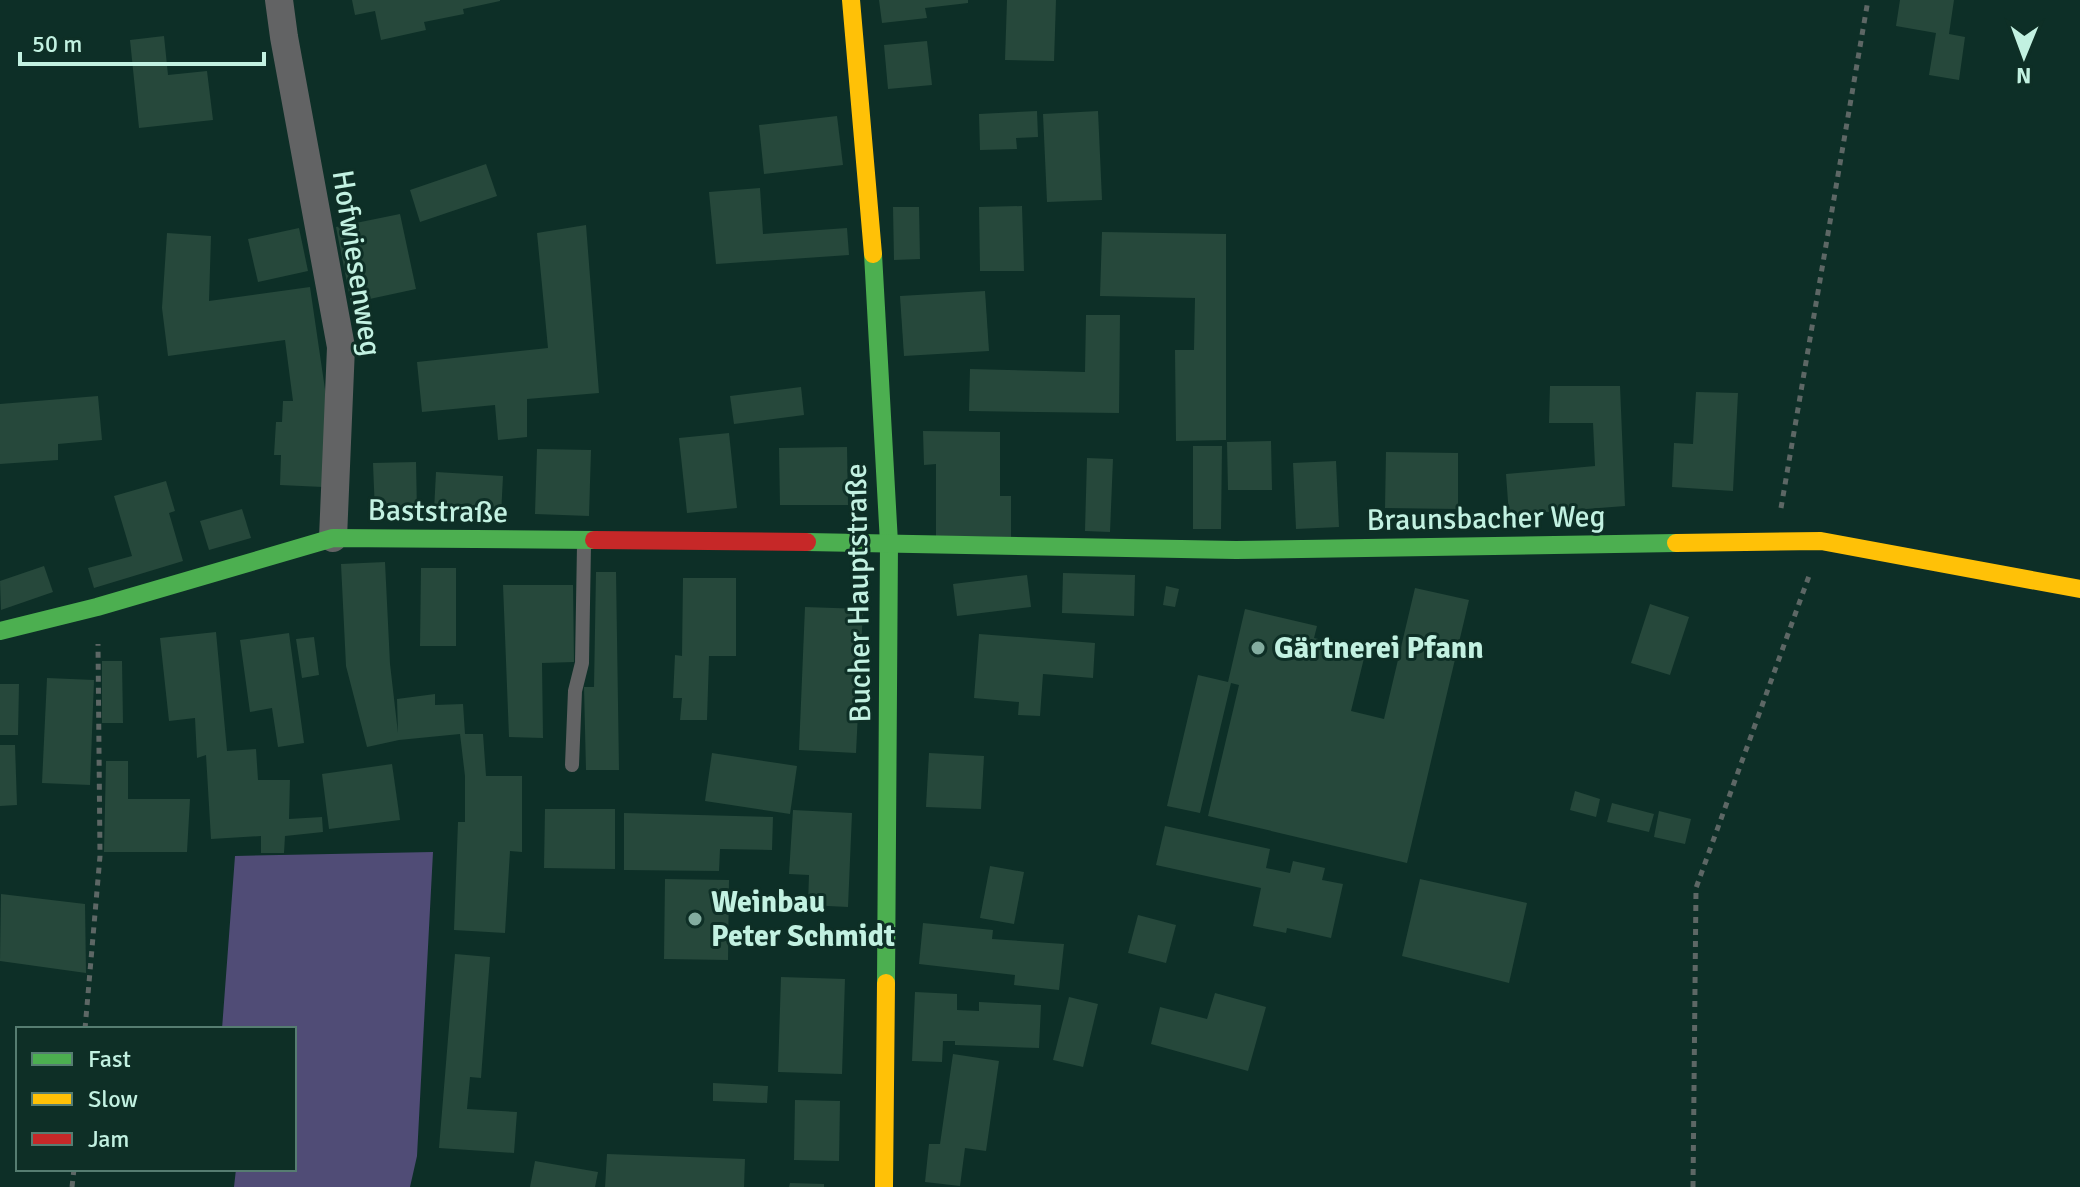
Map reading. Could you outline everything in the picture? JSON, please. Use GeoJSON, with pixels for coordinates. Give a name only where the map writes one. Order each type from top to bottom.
{"type":"FeatureCollection","features":[{"type":"Feature","properties":{"kind":"street","name":"Hofwiesenweg"},"geometry":{"type":"LineString","coordinates":[[279,0],[341,347],[333,538]]}},
{"type":"Feature","properties":{"kind":"street","name":"Bucher Hauptstraße"},"geometry":{"type":"LineString","coordinates":[[851,0],[871,222],[889,543],[884,1187]]}},
{"type":"Feature","properties":{"kind":"street","name":"Baststraße"},"geometry":{"type":"LineString","coordinates":[[0,631],[97,607],[333,538],[889,543]]}},
{"type":"Feature","properties":{"kind":"street","name":"Braunsbacher Weg"},"geometry":{"type":"LineString","coordinates":[[889,543],[1236,550],[1821,541],[2080,589]]}},
{"type":"Feature","properties":{"kind":"lane"},"geometry":{"type":"LineString","coordinates":[[572,765],[575,691],[582,663],[584,540]]}},
{"type":"Feature","properties":{"kind":"path"},"geometry":{"type":"LineString","coordinates":[[1775,541],[1868,0]]}},
{"type":"Feature","properties":{"kind":"path"},"geometry":{"type":"LineString","coordinates":[[1693,1187],[1696,888],[1821,541]]}},
{"type":"Feature","properties":{"kind":"path"},"geometry":{"type":"LineString","coordinates":[[85,1027],[100,856],[97,607]]}},
{"type":"Feature","properties":{"kind":"shaded area"},"geometry":{"type":"Polygon","coordinates":[[[433,852],[417,1156],[410,1187],[234,1187],[236,1171],[296,1171],[296,1027],[222,1027],[235,856],[433,852]]]}},
{"type":"Feature","properties":{"kind":"building"},"geometry":{"type":"Polygon","coordinates":[[[352,0],[500,1],[463,9],[464,14],[424,22],[426,30],[381,40],[375,11],[355,15],[352,0]]]}},
{"type":"Feature","properties":{"kind":"building"},"geometry":{"type":"Polygon","coordinates":[[[879,0],[968,0],[968,3],[925,8],[927,18],[882,23],[879,0]]]}},
{"type":"Feature","properties":{"kind":"building"},"geometry":{"type":"Polygon","coordinates":[[[1007,0],[1056,0],[1054,61],[1005,60],[1007,0]]]}},
{"type":"Feature","properties":{"kind":"building"},"geometry":{"type":"Polygon","coordinates":[[[1900,0],[1954,0],[1949,34],[1965,37],[1959,80],[1929,75],[1936,33],[1896,26],[1900,0]]]}},
{"type":"Feature","properties":{"kind":"building"},"geometry":{"type":"Polygon","coordinates":[[[164,36],[168,75],[207,71],[213,120],[139,128],[130,40],[164,36]]]}},
{"type":"Feature","properties":{"kind":"building"},"geometry":{"type":"Polygon","coordinates":[[[927,41],[932,85],[888,89],[884,45],[927,41]]]}},
{"type":"Feature","properties":{"kind":"building"},"geometry":{"type":"Polygon","coordinates":[[[1037,111],[1038,137],[1016,138],[1017,149],[980,150],[979,114],[1037,111]]]}},
{"type":"Feature","properties":{"kind":"building"},"geometry":{"type":"Polygon","coordinates":[[[1098,111],[1102,200],[1047,202],[1043,114],[1098,111]]]}},
{"type":"Feature","properties":{"kind":"building"},"geometry":{"type":"Polygon","coordinates":[[[837,116],[843,165],[764,174],[759,125],[837,116]]]}},
{"type":"Feature","properties":{"kind":"building"},"geometry":{"type":"Polygon","coordinates":[[[486,164],[497,196],[420,222],[410,190],[486,164]]]}},
{"type":"Feature","properties":{"kind":"building"},"geometry":{"type":"Polygon","coordinates":[[[760,188],[763,234],[847,228],[849,255],[716,264],[709,192],[760,188]]]}},
{"type":"Feature","properties":{"kind":"building"},"geometry":{"type":"Polygon","coordinates":[[[1022,206],[1024,271],[980,271],[979,207],[1022,206]]]}},
{"type":"Feature","properties":{"kind":"building"},"geometry":{"type":"Polygon","coordinates":[[[893,207],[919,207],[920,259],[894,260],[893,207]]]}},
{"type":"Feature","properties":{"kind":"building"},"geometry":{"type":"Polygon","coordinates":[[[400,214],[416,289],[351,303],[336,227],[400,214]]]}},
{"type":"Feature","properties":{"kind":"building"},"geometry":{"type":"Polygon","coordinates":[[[586,225],[599,393],[527,399],[527,437],[498,440],[495,405],[422,412],[417,362],[548,348],[537,233],[586,225]]]}},
{"type":"Feature","properties":{"kind":"building"},"geometry":{"type":"Polygon","coordinates":[[[299,228],[308,271],[258,282],[248,239],[299,228]]]}},
{"type":"Feature","properties":{"kind":"building"},"geometry":{"type":"Polygon","coordinates":[[[1102,232],[1226,234],[1226,440],[1176,441],[1175,350],[1194,350],[1195,298],[1100,296],[1102,232]]]}},
{"type":"Feature","properties":{"kind":"building"},"geometry":{"type":"Polygon","coordinates":[[[167,233],[211,236],[209,301],[310,287],[327,403],[323,487],[280,485],[281,455],[274,455],[276,422],[282,422],[283,401],[293,401],[285,340],[168,356],[162,308],[167,233]]]}},
{"type":"Feature","properties":{"kind":"building"},"geometry":{"type":"Polygon","coordinates":[[[985,291],[989,351],[904,356],[900,296],[985,291]]]}},
{"type":"Feature","properties":{"kind":"building"},"geometry":{"type":"Polygon","coordinates":[[[1086,315],[1120,315],[1119,413],[969,411],[970,369],[1085,372],[1086,315]]]}},
{"type":"Feature","properties":{"kind":"building"},"geometry":{"type":"Polygon","coordinates":[[[1550,386],[1620,386],[1625,506],[1509,515],[1506,474],[1595,466],[1593,423],[1549,423],[1550,386]]]}},
{"type":"Feature","properties":{"kind":"building"},"geometry":{"type":"Polygon","coordinates":[[[801,387],[804,415],[734,424],[730,396],[801,387]]]}},
{"type":"Feature","properties":{"kind":"building"},"geometry":{"type":"Polygon","coordinates":[[[1696,392],[1738,393],[1733,491],[1672,487],[1674,443],[1693,444],[1696,392]]]}},
{"type":"Feature","properties":{"kind":"building"},"geometry":{"type":"Polygon","coordinates":[[[98,396],[102,440],[58,444],[58,460],[0,464],[0,404],[98,396]]]}},
{"type":"Feature","properties":{"kind":"building"},"geometry":{"type":"Polygon","coordinates":[[[923,431],[1000,432],[1000,496],[1011,496],[1011,537],[936,536],[936,464],[924,465],[923,431]]]}},
{"type":"Feature","properties":{"kind":"building"},"geometry":{"type":"Polygon","coordinates":[[[729,433],[737,508],[687,513],[679,438],[729,433]]]}},
{"type":"Feature","properties":{"kind":"building"},"geometry":{"type":"Polygon","coordinates":[[[1271,441],[1272,490],[1228,490],[1227,442],[1271,441]]]}},
{"type":"Feature","properties":{"kind":"building"},"geometry":{"type":"Polygon","coordinates":[[[1193,446],[1222,446],[1221,529],[1193,529],[1193,446]]]}},
{"type":"Feature","properties":{"kind":"building"},"geometry":{"type":"Polygon","coordinates":[[[847,447],[848,505],[780,505],[779,448],[847,447]]]}},
{"type":"Feature","properties":{"kind":"building"},"geometry":{"type":"Polygon","coordinates":[[[537,449],[591,450],[589,516],[535,514],[537,449]]]}},
{"type":"Feature","properties":{"kind":"building"},"geometry":{"type":"Polygon","coordinates":[[[1386,452],[1458,453],[1458,509],[1385,508],[1386,452]]]}},
{"type":"Feature","properties":{"kind":"building"},"geometry":{"type":"Polygon","coordinates":[[[1087,458],[1113,459],[1110,532],[1085,531],[1087,458]]]}},
{"type":"Feature","properties":{"kind":"building"},"geometry":{"type":"Polygon","coordinates":[[[1336,461],[1339,527],[1296,529],[1293,463],[1336,461]]]}},
{"type":"Feature","properties":{"kind":"building"},"geometry":{"type":"Polygon","coordinates":[[[416,462],[417,512],[375,513],[373,463],[416,462]]]}},
{"type":"Feature","properties":{"kind":"building"},"geometry":{"type":"Polygon","coordinates":[[[436,472],[503,476],[501,515],[434,511],[436,472]]]}},
{"type":"Feature","properties":{"kind":"building"},"geometry":{"type":"Polygon","coordinates":[[[166,481],[175,511],[169,513],[183,561],[94,588],[88,568],[132,556],[114,496],[166,481]]]}},
{"type":"Feature","properties":{"kind":"building"},"geometry":{"type":"Polygon","coordinates":[[[242,509],[251,538],[209,550],[200,521],[242,509]]]}},
{"type":"Feature","properties":{"kind":"building"},"geometry":{"type":"Polygon","coordinates":[[[385,562],[390,664],[398,733],[397,699],[435,694],[435,705],[463,704],[465,734],[483,734],[486,776],[522,776],[522,852],[510,851],[505,933],[454,930],[458,822],[465,822],[465,776],[460,734],[399,740],[367,747],[346,666],[341,564],[385,562]]]}},
{"type":"Feature","properties":{"kind":"building"},"geometry":{"type":"Polygon","coordinates":[[[44,566],[53,592],[1,610],[0,581],[44,566]]]}},
{"type":"Feature","properties":{"kind":"building"},"geometry":{"type":"Polygon","coordinates":[[[421,568],[456,568],[456,646],[420,646],[421,568]]]}},
{"type":"Feature","properties":{"kind":"building"},"geometry":{"type":"Polygon","coordinates":[[[596,572],[616,572],[619,770],[586,770],[584,687],[594,687],[596,572]]]}},
{"type":"Feature","properties":{"kind":"building"},"geometry":{"type":"Polygon","coordinates":[[[1063,573],[1135,575],[1134,616],[1062,613],[1063,573]]]}},
{"type":"Feature","properties":{"kind":"building"},"geometry":{"type":"Polygon","coordinates":[[[1027,575],[1031,607],[957,616],[953,584],[1027,575]]]}},
{"type":"Feature","properties":{"kind":"building"},"geometry":{"type":"Polygon","coordinates":[[[683,578],[736,578],[736,656],[709,656],[707,720],[680,720],[682,698],[673,698],[675,655],[682,656],[683,578]]]}},
{"type":"Feature","properties":{"kind":"building"},"geometry":{"type":"Polygon","coordinates":[[[503,585],[573,585],[574,662],[542,663],[543,738],[509,737],[503,585]]]}},
{"type":"Feature","properties":{"kind":"building"},"geometry":{"type":"Polygon","coordinates":[[[1166,586],[1179,589],[1175,607],[1163,605],[1166,586]]]}},
{"type":"Feature","properties":{"kind":"building"},"geometry":{"type":"Polygon","coordinates":[[[1415,588],[1469,600],[1407,863],[1208,816],[1239,685],[1231,683],[1200,813],[1167,806],[1198,675],[1228,682],[1245,609],[1317,626],[1314,638],[1366,650],[1351,711],[1384,719],[1415,588]]]}},
{"type":"Feature","properties":{"kind":"building"},"geometry":{"type":"Polygon","coordinates":[[[1650,604],[1689,617],[1670,675],[1631,663],[1650,604]]]}},
{"type":"Feature","properties":{"kind":"building"},"geometry":{"type":"Polygon","coordinates":[[[805,607],[863,609],[856,753],[799,750],[805,607]]]}},
{"type":"Feature","properties":{"kind":"building"},"geometry":{"type":"Polygon","coordinates":[[[216,632],[227,751],[256,749],[258,780],[290,780],[289,819],[322,817],[323,832],[285,836],[284,853],[261,853],[261,836],[211,839],[206,755],[197,758],[195,718],[169,721],[160,638],[216,632]]]}},
{"type":"Feature","properties":{"kind":"building"},"geometry":{"type":"Polygon","coordinates":[[[289,633],[304,743],[278,747],[272,708],[250,712],[240,640],[289,633]]]}},
{"type":"Feature","properties":{"kind":"building"},"geometry":{"type":"Polygon","coordinates":[[[979,634],[1095,643],[1093,678],[1043,674],[1040,716],[1018,715],[1019,702],[974,698],[979,634]]]}},
{"type":"Feature","properties":{"kind":"building"},"geometry":{"type":"Polygon","coordinates":[[[314,637],[319,675],[302,678],[296,639],[314,637]]]}},
{"type":"Feature","properties":{"kind":"building"},"geometry":{"type":"Polygon","coordinates":[[[102,661],[122,661],[123,723],[102,723],[102,661]]]}},
{"type":"Feature","properties":{"kind":"building"},"geometry":{"type":"Polygon","coordinates":[[[47,678],[94,680],[90,785],[42,783],[47,678]]]}},
{"type":"Feature","properties":{"kind":"building"},"geometry":{"type":"Polygon","coordinates":[[[0,684],[19,684],[18,735],[0,735],[0,684]]]}},
{"type":"Feature","properties":{"kind":"building"},"geometry":{"type":"Polygon","coordinates":[[[0,745],[15,745],[17,805],[0,806],[0,745]]]}},
{"type":"Feature","properties":{"kind":"building"},"geometry":{"type":"Polygon","coordinates":[[[712,753],[797,766],[790,814],[705,801],[712,753]]]}},
{"type":"Feature","properties":{"kind":"building"},"geometry":{"type":"Polygon","coordinates":[[[929,753],[984,756],[981,809],[926,807],[929,753]]]}},
{"type":"Feature","properties":{"kind":"building"},"geometry":{"type":"Polygon","coordinates":[[[106,761],[128,761],[128,799],[190,799],[187,852],[104,852],[106,761]]]}},
{"type":"Feature","properties":{"kind":"building"},"geometry":{"type":"Polygon","coordinates":[[[392,764],[400,820],[329,829],[322,774],[392,764]]]}},
{"type":"Feature","properties":{"kind":"building"},"geometry":{"type":"Polygon","coordinates":[[[1575,791],[1600,799],[1596,817],[1570,810],[1575,791]]]}},
{"type":"Feature","properties":{"kind":"building"},"geometry":{"type":"Polygon","coordinates":[[[1612,803],[1654,814],[1649,832],[1607,822],[1612,803]]]}},
{"type":"Feature","properties":{"kind":"building"},"geometry":{"type":"Polygon","coordinates":[[[545,809],[615,809],[615,869],[544,868],[545,809]]]}},
{"type":"Feature","properties":{"kind":"building"},"geometry":{"type":"Polygon","coordinates":[[[793,810],[852,813],[848,907],[808,905],[809,875],[789,874],[793,810]]]}},
{"type":"Feature","properties":{"kind":"building"},"geometry":{"type":"Polygon","coordinates":[[[1659,811],[1691,819],[1685,844],[1654,837],[1659,811]]]}},
{"type":"Feature","properties":{"kind":"building"},"geometry":{"type":"Polygon","coordinates":[[[624,813],[773,817],[772,850],[720,849],[719,871],[624,870],[624,813]]]}},
{"type":"Feature","properties":{"kind":"building"},"geometry":{"type":"Polygon","coordinates":[[[1165,826],[1270,849],[1266,868],[1290,873],[1293,861],[1325,868],[1322,880],[1343,884],[1331,938],[1287,928],[1286,933],[1253,926],[1261,888],[1156,865],[1165,826]]]}},
{"type":"Feature","properties":{"kind":"building"},"geometry":{"type":"Polygon","coordinates":[[[990,866],[1024,872],[1014,924],[980,918],[990,866]]]}},
{"type":"Feature","properties":{"kind":"building"},"geometry":{"type":"Polygon","coordinates":[[[665,879],[729,880],[728,960],[664,959],[665,879]]]}},
{"type":"Feature","properties":{"kind":"building"},"geometry":{"type":"Polygon","coordinates":[[[1420,879],[1527,903],[1509,983],[1402,956],[1420,879]]]}},
{"type":"Feature","properties":{"kind":"building"},"geometry":{"type":"Polygon","coordinates":[[[1,894],[85,904],[86,973],[0,961],[1,894]]]}},
{"type":"Feature","properties":{"kind":"building"},"geometry":{"type":"Polygon","coordinates":[[[1138,915],[1176,925],[1166,963],[1128,953],[1138,915]]]}},
{"type":"Feature","properties":{"kind":"building"},"geometry":{"type":"Polygon","coordinates":[[[923,923],[993,930],[992,939],[1064,944],[1059,990],[1014,985],[1015,975],[919,964],[923,923]]]}},
{"type":"Feature","properties":{"kind":"building"},"geometry":{"type":"Polygon","coordinates":[[[455,954],[490,957],[481,1078],[470,1077],[467,1109],[517,1112],[514,1153],[439,1148],[455,954]]]}},
{"type":"Feature","properties":{"kind":"building"},"geometry":{"type":"Polygon","coordinates":[[[781,977],[845,979],[842,1074],[778,1072],[781,977]]]}},
{"type":"Feature","properties":{"kind":"building"},"geometry":{"type":"Polygon","coordinates":[[[915,992],[957,994],[957,1010],[979,1011],[979,1002],[1041,1005],[1039,1048],[955,1045],[955,1041],[943,1041],[942,1062],[912,1061],[915,992]]]}},
{"type":"Feature","properties":{"kind":"building"},"geometry":{"type":"Polygon","coordinates":[[[1215,993],[1266,1007],[1248,1071],[1151,1044],[1160,1007],[1207,1019],[1215,993]]]}},
{"type":"Feature","properties":{"kind":"building"},"geometry":{"type":"Polygon","coordinates":[[[1069,997],[1098,1004],[1083,1067],[1053,1060],[1069,997]]]}},
{"type":"Feature","properties":{"kind":"building"},"geometry":{"type":"Polygon","coordinates":[[[953,1054],[999,1061],[986,1151],[965,1148],[960,1186],[925,1182],[929,1144],[940,1144],[953,1054]]]}},
{"type":"Feature","properties":{"kind":"building"},"geometry":{"type":"Polygon","coordinates":[[[713,1083],[768,1086],[767,1103],[713,1101],[713,1083]]]}},
{"type":"Feature","properties":{"kind":"building"},"geometry":{"type":"Polygon","coordinates":[[[795,1100],[840,1101],[839,1161],[794,1160],[795,1100]]]}},
{"type":"Feature","properties":{"kind":"building"},"geometry":{"type":"Polygon","coordinates":[[[607,1154],[745,1159],[744,1187],[605,1187],[607,1154]]]}},
{"type":"Feature","properties":{"kind":"building"},"geometry":{"type":"Polygon","coordinates":[[[535,1161],[598,1172],[595,1187],[530,1187],[535,1161]]]}},
{"type":"Feature","properties":{"kind":"building"},"geometry":{"type":"Polygon","coordinates":[[[790,1183],[824,1184],[824,1187],[789,1187],[790,1183]]]}},
{"type":"Feature","properties":{"kind":"traffic: fast"},"geometry":{"type":"LineString","coordinates":[[873,254],[889,543],[886,983]]}},
{"type":"Feature","properties":{"kind":"traffic: fast"},"geometry":{"type":"LineString","coordinates":[[0,631],[97,607],[333,538],[594,540]]}},
{"type":"Feature","properties":{"kind":"traffic: fast"},"geometry":{"type":"LineString","coordinates":[[807,542],[1236,550],[1676,543]]}},
{"type":"Feature","properties":{"kind":"traffic: slow"},"geometry":{"type":"LineString","coordinates":[[851,0],[873,254]]}},
{"type":"Feature","properties":{"kind":"traffic: slow"},"geometry":{"type":"LineString","coordinates":[[1676,543],[1821,541],[2080,589]]}},
{"type":"Feature","properties":{"kind":"traffic: slow"},"geometry":{"type":"LineString","coordinates":[[884,1187],[886,983]]}},
{"type":"Feature","properties":{"kind":"traffic: jam"},"geometry":{"type":"LineString","coordinates":[[594,540],[807,542]]}},
{"type":"Feature","properties":{"kind":"place","name":"Gärtnerei Pfann"},"geometry":{"type":"Point","coordinates":[1258,648]}},
{"type":"Feature","properties":{"kind":"place","name":"Weinbau Peter Schmidt"},"geometry":{"type":"Point","coordinates":[695,919]}}]}
